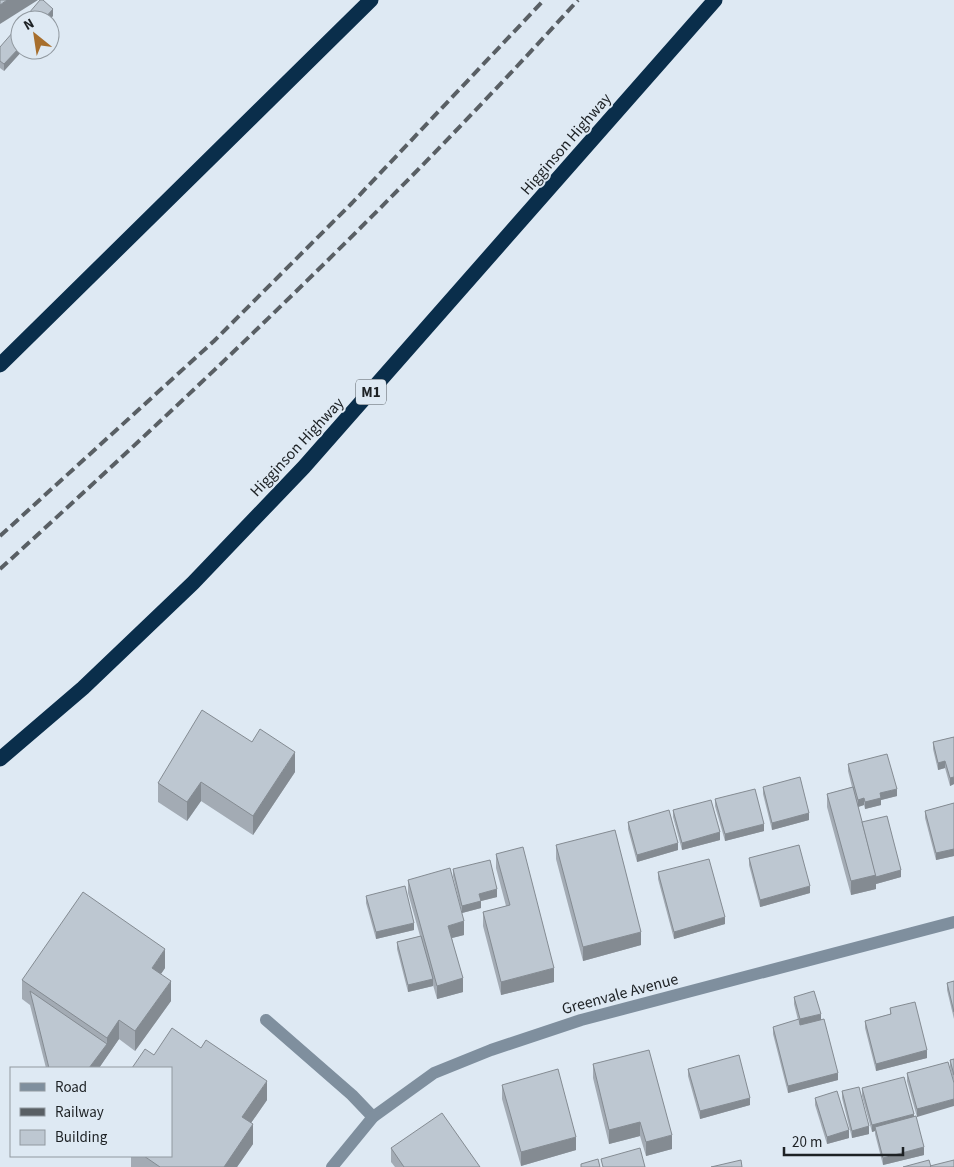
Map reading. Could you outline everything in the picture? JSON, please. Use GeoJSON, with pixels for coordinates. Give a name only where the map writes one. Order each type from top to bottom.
{"type":"FeatureCollection","features":[{"type":"Feature","properties":{"kind":"highway"},"geometry":{"type":"LineString","coordinates":[[0,365],[371,0]]}},
{"type":"Feature","properties":{"kind":"highway","name":"Higginson Highway"},"geometry":{"type":"LineString","coordinates":[[0,759],[83,688],[179,596],[304,466],[716,0]]}},
{"type":"Feature","properties":{"kind":"street","name":"Greenvale Avenue"},"geometry":{"type":"LineString","coordinates":[[332,1167],[373,1117],[434,1073],[491,1050],[581,1020],[954,922]]}},
{"type":"Feature","properties":{"kind":"street"},"geometry":{"type":"LineString","coordinates":[[266,1020],[352,1095],[373,1117]]}},
{"type":"Feature","properties":{"kind":"building"},"geometry":{"type":"Polygon","coordinates":[[[0,0],[7,0],[0,5],[0,0]]]}},
{"type":"Feature","properties":{"kind":"building"},"geometry":{"type":"Polygon","coordinates":[[[40,0],[43,0],[53,9],[52,10],[32,10],[40,0]]]}},
{"type":"Feature","properties":{"kind":"building"},"geometry":{"type":"Polygon","coordinates":[[[10,36],[10,58],[4,64],[0,61],[0,47],[10,36]]]}},
{"type":"Feature","properties":{"kind":"building"},"geometry":{"type":"Polygon","coordinates":[[[202,710],[252,742],[260,729],[295,752],[253,816],[201,782],[187,802],[158,783],[202,710]]]}},
{"type":"Feature","properties":{"kind":"building"},"geometry":{"type":"Polygon","coordinates":[[[954,737],[954,777],[950,778],[945,761],[938,763],[933,742],[954,737]]]}},
{"type":"Feature","properties":{"kind":"building"},"geometry":{"type":"Polygon","coordinates":[[[887,754],[897,789],[880,793],[881,798],[865,802],[864,798],[858,800],[848,764],[887,754]]]}},
{"type":"Feature","properties":{"kind":"building"},"geometry":{"type":"Polygon","coordinates":[[[800,777],[809,813],[772,823],[763,787],[800,777]]]}},
{"type":"Feature","properties":{"kind":"building"},"geometry":{"type":"Polygon","coordinates":[[[853,787],[876,875],[851,881],[827,794],[853,787]]]}},
{"type":"Feature","properties":{"kind":"building"},"geometry":{"type":"Polygon","coordinates":[[[755,789],[764,824],[725,834],[715,799],[755,789]]]}},
{"type":"Feature","properties":{"kind":"building"},"geometry":{"type":"Polygon","coordinates":[[[711,800],[720,832],[682,843],[673,810],[711,800]]]}},
{"type":"Feature","properties":{"kind":"building"},"geometry":{"type":"Polygon","coordinates":[[[954,803],[954,849],[936,853],[925,811],[954,803]]]}},
{"type":"Feature","properties":{"kind":"building"},"geometry":{"type":"Polygon","coordinates":[[[669,810],[678,843],[637,855],[628,822],[669,810]]]}},
{"type":"Feature","properties":{"kind":"building"},"geometry":{"type":"Polygon","coordinates":[[[887,816],[901,870],[876,877],[862,822],[887,816]]]}},
{"type":"Feature","properties":{"kind":"building"},"geometry":{"type":"Polygon","coordinates":[[[615,830],[641,932],[583,947],[556,845],[615,830]]]}},
{"type":"Feature","properties":{"kind":"building"},"geometry":{"type":"Polygon","coordinates":[[[799,845],[810,886],[760,900],[749,858],[799,845]]]}},
{"type":"Feature","properties":{"kind":"building"},"geometry":{"type":"Polygon","coordinates":[[[523,847],[554,968],[501,982],[483,912],[510,905],[496,854],[523,847]]]}},
{"type":"Feature","properties":{"kind":"building"},"geometry":{"type":"Polygon","coordinates":[[[709,859],[725,917],[674,932],[658,872],[709,859]]]}},
{"type":"Feature","properties":{"kind":"building"},"geometry":{"type":"Polygon","coordinates":[[[490,860],[497,889],[479,894],[481,901],[462,906],[453,869],[490,860]]]}},
{"type":"Feature","properties":{"kind":"building"},"geometry":{"type":"Polygon","coordinates":[[[450,868],[464,921],[448,926],[463,978],[437,986],[408,880],[450,868]]]}},
{"type":"Feature","properties":{"kind":"building"},"geometry":{"type":"Polygon","coordinates":[[[405,886],[414,923],[376,932],[366,896],[405,886]]]}},
{"type":"Feature","properties":{"kind":"building"},"geometry":{"type":"Polygon","coordinates":[[[83,892],[165,949],[152,968],[171,981],[135,1031],[119,1020],[107,1038],[22,980],[83,892]]]}},
{"type":"Feature","properties":{"kind":"building"},"geometry":{"type":"Polygon","coordinates":[[[421,936],[433,979],[408,985],[397,942],[421,936]]]}},
{"type":"Feature","properties":{"kind":"building"},"geometry":{"type":"Polygon","coordinates":[[[954,981],[954,1012],[947,983],[954,981]]]}},
{"type":"Feature","properties":{"kind":"building"},"geometry":{"type":"Polygon","coordinates":[[[30,991],[107,1044],[90,1067],[49,1067],[30,991]]]}},
{"type":"Feature","properties":{"kind":"building"},"geometry":{"type":"Polygon","coordinates":[[[814,991],[821,1014],[800,1019],[794,997],[814,991]]]}},
{"type":"Feature","properties":{"kind":"building"},"geometry":{"type":"Polygon","coordinates":[[[915,1002],[927,1050],[876,1064],[865,1021],[891,1014],[890,1008],[915,1002]]]}},
{"type":"Feature","properties":{"kind":"building"},"geometry":{"type":"Polygon","coordinates":[[[799,1019],[800,1025],[824,1019],[838,1073],[788,1086],[773,1027],[799,1019]]]}},
{"type":"Feature","properties":{"kind":"building"},"geometry":{"type":"Polygon","coordinates":[[[172,1028],[201,1048],[206,1040],[267,1081],[242,1117],[253,1124],[224,1167],[160,1167],[145,1157],[172,1157],[172,1067],[133,1067],[145,1049],[154,1055],[172,1028]]]}},
{"type":"Feature","properties":{"kind":"building"},"geometry":{"type":"Polygon","coordinates":[[[649,1050],[672,1135],[646,1142],[640,1122],[609,1130],[593,1064],[649,1050]]]}},
{"type":"Feature","properties":{"kind":"building"},"geometry":{"type":"Polygon","coordinates":[[[739,1055],[750,1098],[700,1111],[688,1069],[739,1055]]]}},
{"type":"Feature","properties":{"kind":"building"},"geometry":{"type":"Polygon","coordinates":[[[954,1059],[954,1075],[950,1060],[954,1059]]]}},
{"type":"Feature","properties":{"kind":"building"},"geometry":{"type":"Polygon","coordinates":[[[948,1062],[954,1083],[954,1099],[917,1109],[907,1073],[948,1062]]]}},
{"type":"Feature","properties":{"kind":"building"},"geometry":{"type":"Polygon","coordinates":[[[558,1069],[576,1137],[521,1152],[502,1085],[558,1069]]]}},
{"type":"Feature","properties":{"kind":"building"},"geometry":{"type":"Polygon","coordinates":[[[904,1077],[914,1114],[872,1125],[862,1088],[904,1077]]]}},
{"type":"Feature","properties":{"kind":"building"},"geometry":{"type":"Polygon","coordinates":[[[859,1087],[869,1126],[852,1131],[842,1091],[859,1087]]]}},
{"type":"Feature","properties":{"kind":"building"},"geometry":{"type":"Polygon","coordinates":[[[837,1091],[849,1130],[827,1137],[815,1098],[837,1091]]]}},
{"type":"Feature","properties":{"kind":"building"},"geometry":{"type":"Polygon","coordinates":[[[442,1113],[480,1167],[404,1167],[391,1148],[442,1113]]]}},
{"type":"Feature","properties":{"kind":"building"},"geometry":{"type":"Polygon","coordinates":[[[916,1116],[924,1147],[883,1158],[875,1127],[916,1116]]]}},
{"type":"Feature","properties":{"kind":"building"},"geometry":{"type":"Polygon","coordinates":[[[640,1148],[645,1167],[603,1167],[601,1159],[640,1148]]]}},
{"type":"Feature","properties":{"kind":"building"},"geometry":{"type":"Polygon","coordinates":[[[598,1159],[600,1167],[581,1167],[581,1164],[598,1159]]]}},
{"type":"Feature","properties":{"kind":"building"},"geometry":{"type":"Polygon","coordinates":[[[741,1160],[742,1167],[711,1167],[741,1160]]]}},
{"type":"Feature","properties":{"kind":"building"},"geometry":{"type":"Polygon","coordinates":[[[929,1160],[931,1167],[903,1167],[929,1160]]]}},
{"type":"Feature","properties":{"kind":"building"},"geometry":{"type":"Polygon","coordinates":[[[954,1160],[954,1167],[930,1166],[954,1160]]]}},
{"type":"Feature","properties":{"kind":"railway"},"geometry":{"type":"LineString","coordinates":[[0,536],[214,341],[352,203],[544,0]]}},
{"type":"Feature","properties":{"kind":"railway"},"geometry":{"type":"LineString","coordinates":[[0,569],[149,432],[296,292],[439,148],[578,0]]}}]}
